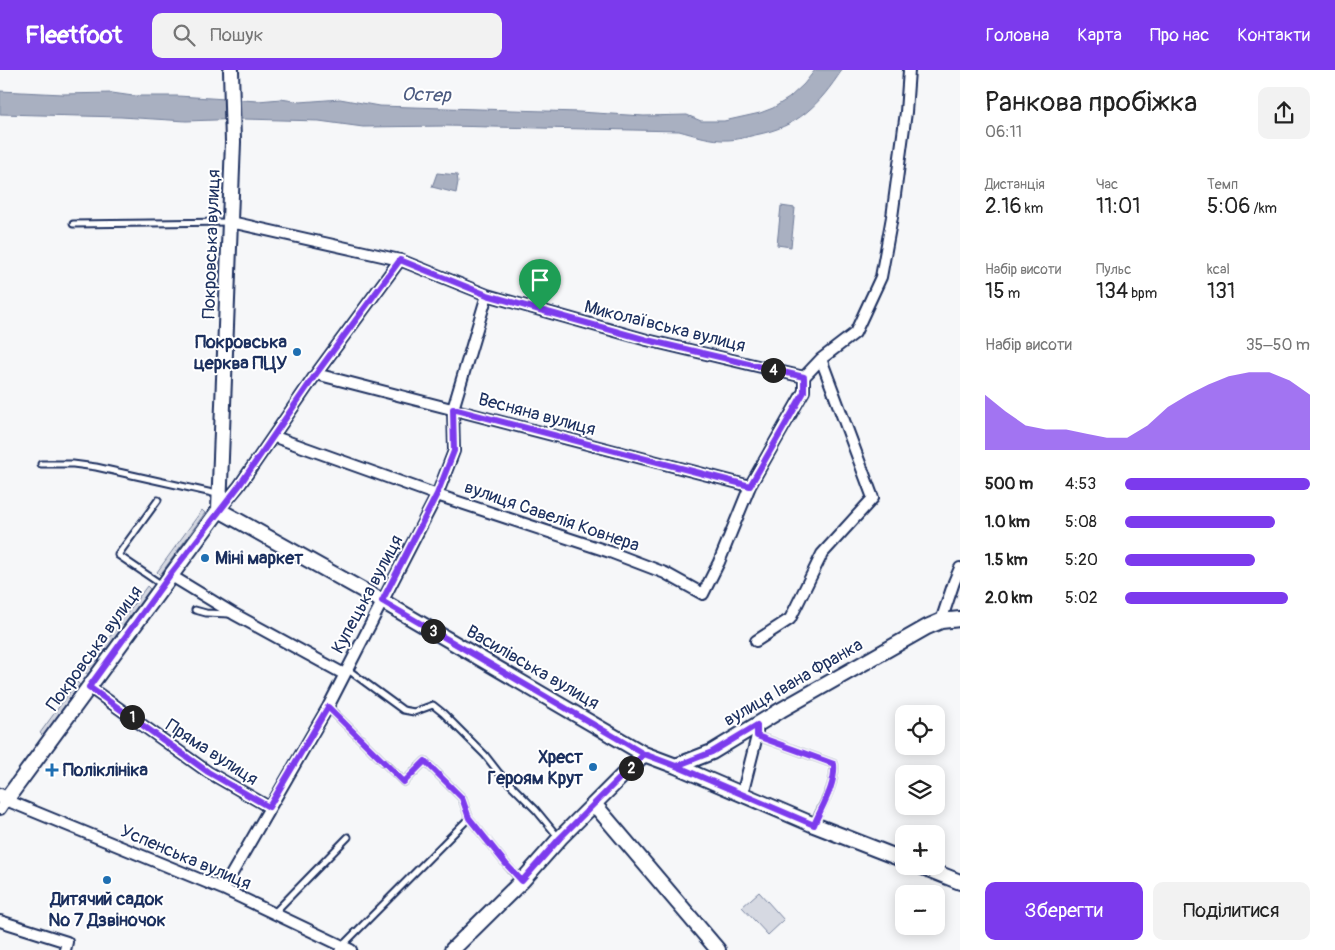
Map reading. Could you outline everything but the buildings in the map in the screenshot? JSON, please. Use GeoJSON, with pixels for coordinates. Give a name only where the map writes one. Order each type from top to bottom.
{"type":"FeatureCollection","features":[{"type":"Feature","properties":{"kind":"main road","name":"Покровська вулиця"},"geometry":{"type":"LineString","coordinates":[[2,801],[220,510],[233,142],[232,74]]}},
{"type":"Feature","properties":{"kind":"main road","name":"Василівська вулиця"},"geometry":{"type":"LineString","coordinates":[[220,510],[382,601],[644,754]]}},
{"type":"Feature","properties":{"kind":"main road","name":"вулиця Івана Франка"},"geometry":{"type":"LineString","coordinates":[[676,766],[712,752],[757,730],[904,640],[941,621],[960,619]]}},
{"type":"Feature","properties":{"kind":"main road"},"geometry":{"type":"LineString","coordinates":[[452,950],[522,881],[560,838],[644,754],[895,856]]}},
{"type":"Feature","properties":{"kind":"main road"},"geometry":{"type":"LineString","coordinates":[[595,805],[718,950]]}},
{"type":"Feature","properties":{"kind":"main road"},"geometry":{"type":"LineString","coordinates":[[942,875],[960,882]]}},
{"type":"Feature","properties":{"kind":"street"},"geometry":{"type":"LineString","coordinates":[[750,486],[804,392],[804,377],[820,359],[855,333],[882,277],[906,112],[909,70]]}},
{"type":"Feature","properties":{"kind":"street","name":"Миколаївська вулиця"},"geometry":{"type":"LineString","coordinates":[[230,222],[400,260],[487,295],[647,340],[804,377]]}},
{"type":"Feature","properties":{"kind":"street","name":"Покровська вулиця"},"geometry":{"type":"LineString","coordinates":[[220,510],[275,437],[316,374],[400,260]]}},
{"type":"Feature","properties":{"kind":"street","name":"Купецька вулиця"},"geometry":{"type":"LineString","coordinates":[[224,889],[269,807],[328,707],[437,494],[454,451],[453,409],[487,295]]}},
{"type":"Feature","properties":{"kind":"street"},"geometry":{"type":"LineString","coordinates":[[756,641],[790,619],[822,554],[873,498],[820,359]]}},
{"type":"Feature","properties":{"kind":"street","name":"Весняна вулиця"},"geometry":{"type":"LineString","coordinates":[[316,374],[750,486]]}},
{"type":"Feature","properties":{"kind":"street","name":"вулиця Савелія Ковнера"},"geometry":{"type":"LineString","coordinates":[[275,437],[610,552],[665,574],[703,594],[719,562],[750,486]]}},
{"type":"Feature","properties":{"kind":"street"},"geometry":{"type":"LineString","coordinates":[[941,621],[960,568]]}},
{"type":"Feature","properties":{"kind":"street"},"geometry":{"type":"LineString","coordinates":[[166,580],[345,671]]}},
{"type":"Feature","properties":{"kind":"street","name":"Пряма вулиця"},"geometry":{"type":"LineString","coordinates":[[89,687],[208,772],[269,807]]}},
{"type":"Feature","properties":{"kind":"street"},"geometry":{"type":"LineString","coordinates":[[742,795],[757,730]]}},
{"type":"Feature","properties":{"kind":"street","name":"Успенська вулиця"},"geometry":{"type":"LineString","coordinates":[[2,801],[224,889],[344,949]]}},
{"type":"Feature","properties":{"kind":"street"},"geometry":{"type":"LineString","coordinates":[[0,921],[66,946]]}},
{"type":"Feature","properties":{"kind":"lane"},"geometry":{"type":"LineString","coordinates":[[73,224],[230,222]]}},
{"type":"Feature","properties":{"kind":"lane"},"geometry":{"type":"LineString","coordinates":[[41,464],[73,464],[96,467],[221,495]]}},
{"type":"Feature","properties":{"kind":"lane"},"geometry":{"type":"LineString","coordinates":[[158,500],[118,555],[166,580]]}},
{"type":"Feature","properties":{"kind":"lane"},"geometry":{"type":"LineString","coordinates":[[195,610],[206,613],[234,614]]}},
{"type":"Feature","properties":{"kind":"lane"},"geometry":{"type":"LineString","coordinates":[[345,671],[403,710],[414,712],[433,706],[443,713],[485,754],[499,773],[536,810],[560,838]]}},
{"type":"Feature","properties":{"kind":"lane"},"geometry":{"type":"LineString","coordinates":[[328,707],[404,782],[425,761],[462,798],[469,818],[522,881]]}},
{"type":"Feature","properties":{"kind":"lane"},"geometry":{"type":"LineString","coordinates":[[757,730],[834,764],[832,783],[814,825]]}},
{"type":"Feature","properties":{"kind":"lane"},"geometry":{"type":"LineString","coordinates":[[344,949],[469,818]]}},
{"type":"Feature","properties":{"kind":"lane"},"geometry":{"type":"LineString","coordinates":[[274,913],[348,837]]}},
{"type":"Feature","properties":{"kind":"shaded area"},"geometry":{"type":"Polygon","coordinates":[[[202,510],[205,513],[160,575],[157,572],[202,510]]]}},
{"type":"Feature","properties":{"kind":"shaded area"},"geometry":{"type":"Polygon","coordinates":[[[147,586],[150,589],[88,674],[84,672],[147,586]]]}},
{"type":"Feature","properties":{"kind":"shaded area"},"geometry":{"type":"Polygon","coordinates":[[[77,682],[80,685],[43,736],[40,733],[77,682]]]}},
{"type":"Feature","properties":{"kind":"shaded area"},"geometry":{"type":"Polygon","coordinates":[[[759,892],[784,920],[768,935],[742,907],[759,892]]]}},
{"type":"Feature","properties":{"kind":"water","name":"Остер"},"geometry":{"type":"Polygon","coordinates":[[[815,70],[842,70],[825,94],[806,113],[784,126],[731,140],[709,139],[679,131],[447,126],[363,127],[319,121],[244,119],[186,121],[121,117],[0,114],[0,91],[63,94],[112,93],[133,96],[178,96],[258,101],[281,99],[300,102],[340,99],[379,106],[579,112],[644,116],[687,115],[701,121],[724,121],[773,108],[789,98],[815,70]]]}},
{"type":"Feature","properties":{"kind":"water"},"geometry":{"type":"Polygon","coordinates":[[[437,173],[457,175],[456,193],[432,187],[437,173]]]}},
{"type":"Feature","properties":{"kind":"water"},"geometry":{"type":"Polygon","coordinates":[[[781,206],[795,208],[791,247],[777,245],[781,206]]]}},
{"type":"Feature","properties":{"kind":"place","name":"Покровська церква ПЦУ"},"geometry":{"type":"Point","coordinates":[297,352]}},
{"type":"Feature","properties":{"kind":"place","name":"Міні маркет"},"geometry":{"type":"Point","coordinates":[205,558]}},
{"type":"Feature","properties":{"kind":"place","name":"Хрест Героям Крут"},"geometry":{"type":"Point","coordinates":[593,767]}},
{"type":"Feature","properties":{"kind":"place","name":"Поліклініка"},"geometry":{"type":"Point","coordinates":[52,770]}},
{"type":"Feature","properties":{"kind":"place","name":"Дитячий садок № 7 Дзвіночок"},"geometry":{"type":"Point","coordinates":[107,880]}},
{"type":"Feature","properties":{"kind":"route"},"geometry":{"type":"LineString","coordinates":[[540,310],[487,295],[400,260],[316,374],[275,437],[170,575],[89,687],[208,772],[269,807],[328,707],[404,782],[425,761],[462,798],[469,818],[522,881],[560,838],[644,754],[676,766],[693,761],[712,752],[757,725],[757,736],[834,764],[832,783],[814,825],[644,754],[382,601],[437,494],[454,451],[453,409],[750,486],[804,392],[804,377],[647,340],[540,310]]}}]}
